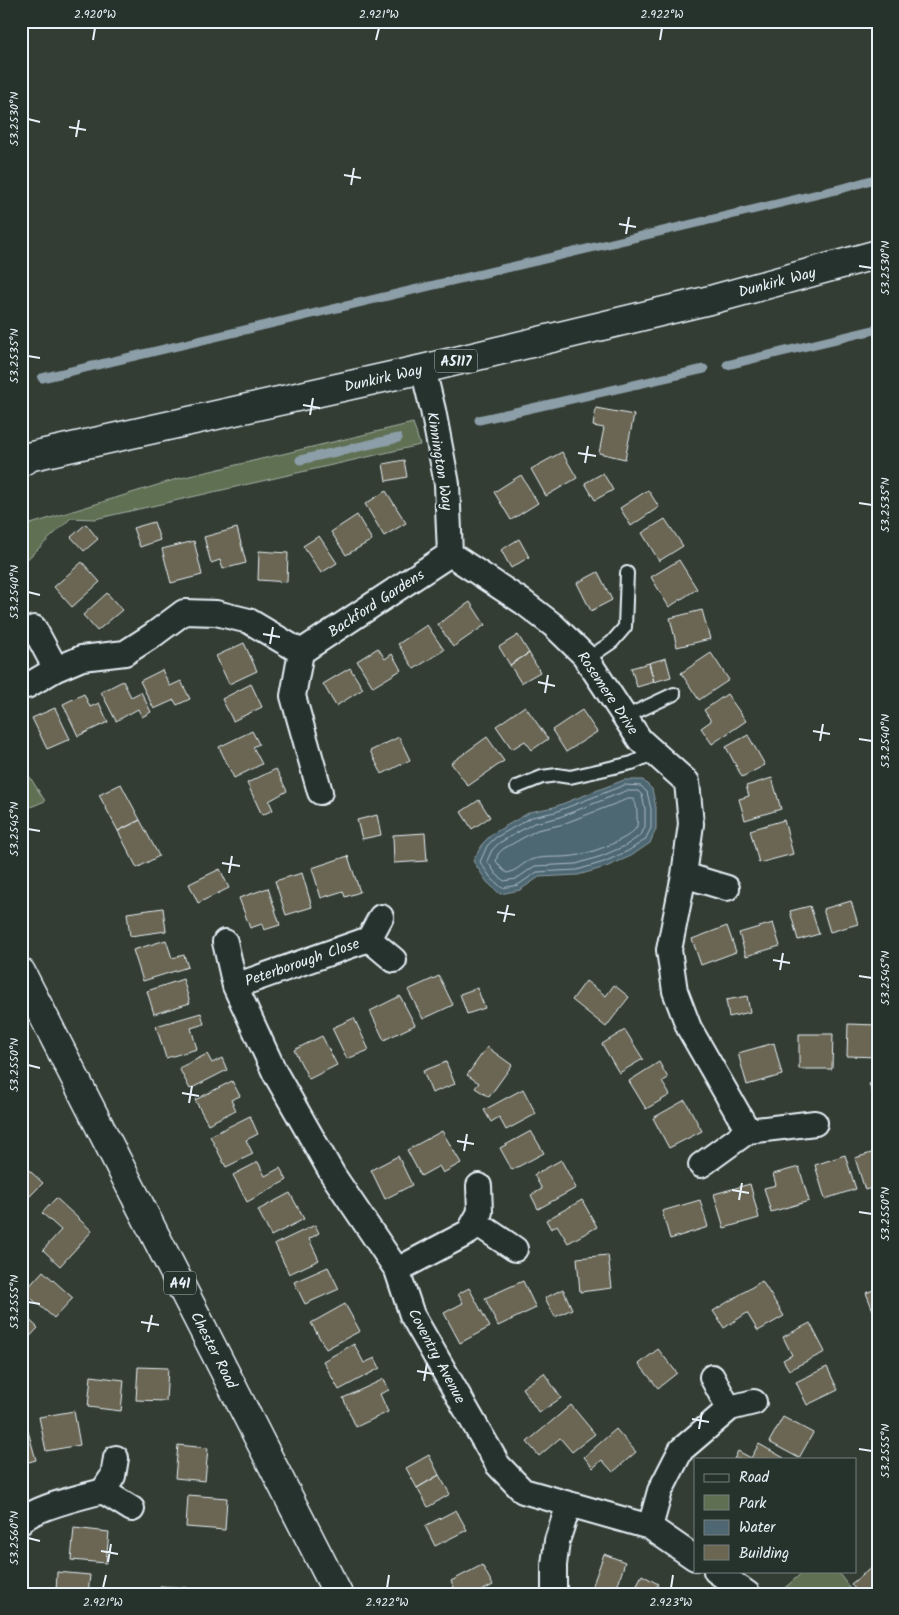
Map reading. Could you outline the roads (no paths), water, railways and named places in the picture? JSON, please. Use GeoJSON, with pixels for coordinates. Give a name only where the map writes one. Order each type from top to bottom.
{"type":"FeatureCollection","features":[{"type":"Feature","properties":{"kind":"main road","name":"Dunkirk Way"},"geometry":{"type":"LineString","coordinates":[[25,458],[423,369],[714,299],[878,254]]}},
{"type":"Feature","properties":{"kind":"main road","name":"Chester Road"},"geometry":{"type":"LineString","coordinates":[[21,972],[338,1594]]}},
{"type":"Feature","properties":{"kind":"street","name":"Kinnington Way"},"geometry":{"type":"LineString","coordinates":[[423,369],[447,484],[450,554]]}},
{"type":"Feature","properties":{"kind":"street","name":"Backford Gardens"},"geometry":{"type":"LineString","coordinates":[[301,652],[450,554]]}},
{"type":"Feature","properties":{"kind":"street","name":"Rosemere Drive"},"geometry":{"type":"LineString","coordinates":[[450,554],[523,602],[545,619],[587,659],[640,740],[687,782],[691,824],[684,875],[669,950],[675,991],[689,1028],[748,1132]]}},
{"type":"Feature","properties":{"kind":"street"},"geometry":{"type":"LineString","coordinates":[[27,686],[56,668],[82,658],[125,653],[153,636],[184,612],[216,613],[250,621],[301,652],[293,696],[320,792]]}},
{"type":"Feature","properties":{"kind":"street"},"geometry":{"type":"LineString","coordinates":[[34,628],[56,668]]}},
{"type":"Feature","properties":{"kind":"street"},"geometry":{"type":"LineString","coordinates":[[684,875],[727,888]]}},
{"type":"Feature","properties":{"kind":"street","name":"Peterborough Close"},"geometry":{"type":"LineString","coordinates":[[235,986],[369,939],[381,917]]}},
{"type":"Feature","properties":{"kind":"street","name":"Peterborough Close"},"geometry":{"type":"LineString","coordinates":[[369,939],[394,960]]}},
{"type":"Feature","properties":{"kind":"street","name":"Coventry Avenue"},"geometry":{"type":"LineString","coordinates":[[225,942],[235,986],[275,1073],[333,1175],[397,1270],[412,1315],[498,1465],[523,1490],[650,1527],[694,1557]]}},
{"type":"Feature","properties":{"kind":"street"},"geometry":{"type":"LineString","coordinates":[[701,1165],[748,1132],[815,1122]]}},
{"type":"Feature","properties":{"kind":"street"},"geometry":{"type":"LineString","coordinates":[[397,1270],[469,1232],[480,1212],[479,1186]]}},
{"type":"Feature","properties":{"kind":"street"},"geometry":{"type":"LineString","coordinates":[[474,1222],[515,1249]]}},
{"type":"Feature","properties":{"kind":"street"},"geometry":{"type":"LineString","coordinates":[[712,1377],[729,1409]]}},
{"type":"Feature","properties":{"kind":"street"},"geometry":{"type":"LineString","coordinates":[[650,1527],[660,1491],[681,1450],[729,1409],[754,1402]]}},
{"type":"Feature","properties":{"kind":"street"},"geometry":{"type":"LineString","coordinates":[[21,1522],[25,1517],[61,1503],[103,1491],[113,1476],[116,1458]]}},
{"type":"Feature","properties":{"kind":"street"},"geometry":{"type":"LineString","coordinates":[[103,1491],[132,1509]]}},
{"type":"Feature","properties":{"kind":"street"},"geometry":{"type":"LineString","coordinates":[[554,1594],[554,1565],[557,1541],[569,1504]]}},
{"type":"Feature","properties":{"kind":"street"},"geometry":{"type":"LineString","coordinates":[[717,1572],[748,1594]]}},
{"type":"Feature","properties":{"kind":"lane"},"geometry":{"type":"LineString","coordinates":[[587,659],[612,642],[625,627],[627,573]]}},
{"type":"Feature","properties":{"kind":"lane"},"geometry":{"type":"LineString","coordinates":[[625,717],[674,694]]}},
{"type":"Feature","properties":{"kind":"lane"},"geometry":{"type":"LineString","coordinates":[[517,787],[542,777],[557,775],[570,777],[632,763],[654,753]]}},
{"type":"Feature","properties":{"kind":"water"},"geometry":{"type":"Polygon","coordinates":[[[624,780],[643,780],[652,789],[656,808],[656,829],[650,843],[631,856],[606,867],[578,875],[539,877],[520,890],[500,894],[487,882],[473,861],[483,843],[492,834],[530,812],[554,807],[624,780]]]}},
{"type":"Feature","properties":{"kind":"waterway"},"geometry":{"type":"LineString","coordinates":[[42,378],[844,188],[878,178]]}},
{"type":"Feature","properties":{"kind":"waterway"},"geometry":{"type":"LineString","coordinates":[[727,365],[878,329]]}},
{"type":"Feature","properties":{"kind":"waterway"},"geometry":{"type":"LineString","coordinates":[[479,420],[704,369]]}},
{"type":"Feature","properties":{"kind":"waterway"},"geometry":{"type":"LineString","coordinates":[[300,460],[398,438]]}}]}
